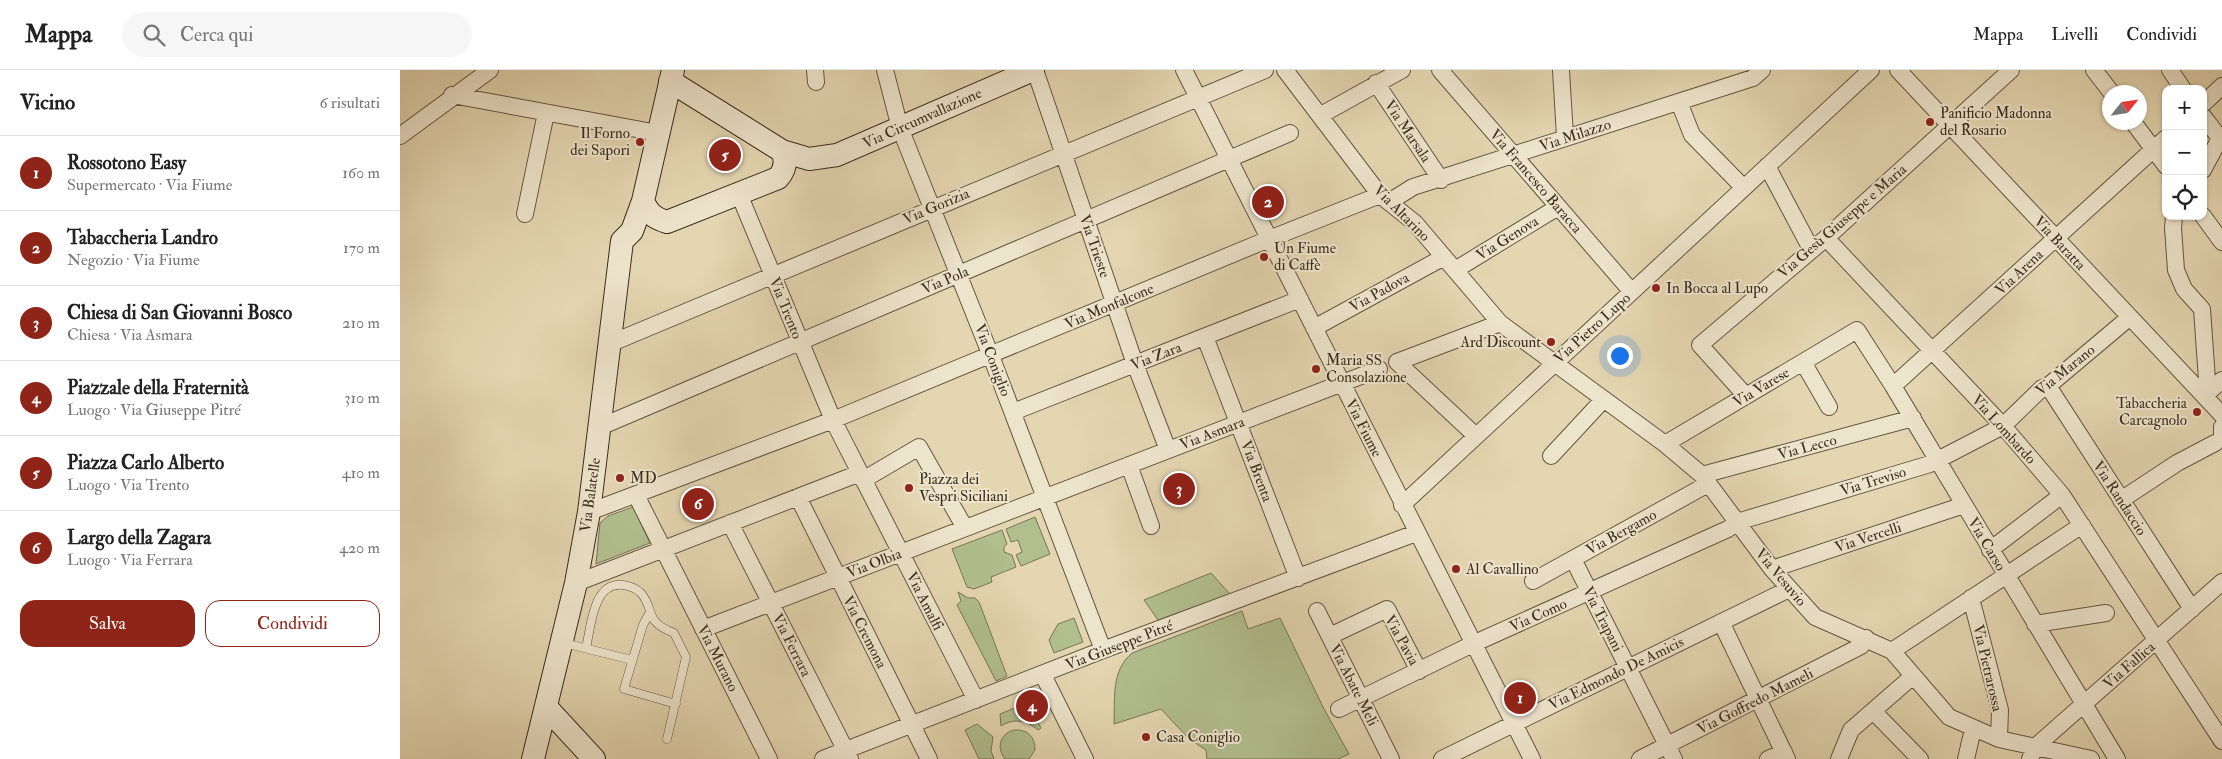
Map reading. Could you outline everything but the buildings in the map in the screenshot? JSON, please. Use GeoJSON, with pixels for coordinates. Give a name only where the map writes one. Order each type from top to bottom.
{"type":"FeatureCollection","features":[{"type":"Feature","properties":{"kind":"street"},"geometry":{"type":"LineString","coordinates":[[400,136],[452,96],[490,70]]}},
{"type":"Feature","properties":{"kind":"street","name":"Via Coniglio"},"geometry":{"type":"LineString","coordinates":[[885,70],[900,128],[1013,412],[1103,650]]}},
{"type":"Feature","properties":{"kind":"street","name":"Via Fiume"},"geometry":{"type":"LineString","coordinates":[[1184,70],[1416,533],[1475,643],[1532,759]]}},
{"type":"Feature","properties":{"kind":"street","name":"Via Gorizia"},"geometry":{"type":"LineString","coordinates":[[609,344],[772,274],[1265,70]]}},
{"type":"Feature","properties":{"kind":"street","name":"Via Altarino"},"geometry":{"type":"LineString","coordinates":[[1285,70],[1385,199],[1415,223],[1500,322],[1554,362]]}},
{"type":"Feature","properties":{"kind":"street"},"geometry":{"type":"LineString","coordinates":[[1321,115],[1402,70]]}},
{"type":"Feature","properties":{"kind":"street","name":"Via Francesco Baracca"},"geometry":{"type":"LineString","coordinates":[[1440,70],[1632,292]]}},
{"type":"Feature","properties":{"kind":"street"},"geometry":{"type":"LineString","coordinates":[[1561,70],[1565,137]]}},
{"type":"Feature","properties":{"kind":"street","name":"Via Milazzo"},"geometry":{"type":"LineString","coordinates":[[1385,199],[1413,187],[1441,180],[1565,137],[1753,78],[1762,70]]}},
{"type":"Feature","properties":{"kind":"street","name":"Via Pietro Lupo"},"geometry":{"type":"LineString","coordinates":[[1402,504],[1871,70]]}},
{"type":"Feature","properties":{"kind":"street","name":"Via Baratta"},"geometry":{"type":"LineString","coordinates":[[1898,70],[2130,317],[2211,385],[2222,415]]}},
{"type":"Feature","properties":{"kind":"street","name":"Via Gesù Giuseppe e Maria"},"geometry":{"type":"LineString","coordinates":[[1746,396],[1700,345],[1826,238],[2010,70]]}},
{"type":"Feature","properties":{"kind":"street"},"geometry":{"type":"LineString","coordinates":[[2094,70],[2106,85]]}},
{"type":"Feature","properties":{"kind":"street"},"geometry":{"type":"LineString","coordinates":[[2170,70],[2180,85]]}},
{"type":"Feature","properties":{"kind":"street","name":"Via Circumvallazione"},"geometry":{"type":"LineString","coordinates":[[782,151],[809,159],[837,156],[1030,71]]}},
{"type":"Feature","properties":{"kind":"street","name":"Via Trieste"},"geometry":{"type":"LineString","coordinates":[[1030,71],[1064,153],[1135,364],[1168,450]]}},
{"type":"Feature","properties":{"kind":"street"},"geometry":{"type":"LineString","coordinates":[[632,230],[667,222],[740,198],[778,178],[783,172],[785,162],[782,151],[672,76]]}},
{"type":"Feature","properties":{"kind":"street","name":"Via Balatelle"},"geometry":{"type":"LineString","coordinates":[[533,759],[576,583],[600,427],[622,241],[632,230],[643,201],[653,133],[672,76]]}},
{"type":"Feature","properties":{"kind":"street","name":"Via Marsala"},"geometry":{"type":"LineString","coordinates":[[1376,83],[1441,180]]}},
{"type":"Feature","properties":{"kind":"street"},"geometry":{"type":"LineString","coordinates":[[2207,100],[2222,86]]}},
{"type":"Feature","properties":{"kind":"street"},"geometry":{"type":"LineString","coordinates":[[452,96],[653,133]]}},
{"type":"Feature","properties":{"kind":"street"},"geometry":{"type":"LineString","coordinates":[[1679,102],[1692,135],[1744,188]]}},
{"type":"Feature","properties":{"kind":"street"},"geometry":{"type":"LineString","coordinates":[[525,214],[546,113]]}},
{"type":"Feature","properties":{"kind":"street"},"geometry":{"type":"LineString","coordinates":[[2207,121],[2221,139],[2207,163]]}},
{"type":"Feature","properties":{"kind":"street"},"geometry":{"type":"LineString","coordinates":[[2140,130],[2162,161]]}},
{"type":"Feature","properties":{"kind":"street","name":"Via Pola"},"geometry":{"type":"LineString","coordinates":[[600,427],[1290,133]]}},
{"type":"Feature","properties":{"kind":"street","name":"Via Arena"},"geometry":{"type":"LineString","coordinates":[[1894,386],[2162,141]]}},
{"type":"Feature","properties":{"kind":"street"},"geometry":{"type":"LineString","coordinates":[[1767,166],[1811,249]]}},
{"type":"Feature","properties":{"kind":"street","name":"Via Trento"},"geometry":{"type":"LineString","coordinates":[[740,198],[800,341],[862,476]]}},
{"type":"Feature","properties":{"kind":"street","name":"Via Monfalcone"},"geometry":{"type":"LineString","coordinates":[[588,512],[991,356],[1269,239],[1385,199]]}},
{"type":"Feature","properties":{"kind":"street"},"geometry":{"type":"LineString","coordinates":[[643,201],[648,213],[656,219],[667,222]]}},
{"type":"Feature","properties":{"kind":"street","name":"Via Genova"},"geometry":{"type":"LineString","coordinates":[[1455,270],[1558,207]]}},
{"type":"Feature","properties":{"kind":"street"},"geometry":{"type":"LineString","coordinates":[[2174,220],[2176,270],[2184,289],[2202,309],[2211,385]]}},
{"type":"Feature","properties":{"kind":"street"},"geometry":{"type":"LineString","coordinates":[[2206,220],[2222,242]]}},
{"type":"Feature","properties":{"kind":"street","name":"Via Lombardo"},"geometry":{"type":"LineString","coordinates":[[1826,238],[2003,426],[2062,495],[2222,741]]}},
{"type":"Feature","properties":{"kind":"street","name":"Via Padova"},"geometry":{"type":"LineString","coordinates":[[1314,328],[1444,257]]}},
{"type":"Feature","properties":{"kind":"street","name":"Via Zara"},"geometry":{"type":"LineString","coordinates":[[1013,412],[1300,300]]}},
{"type":"Feature","properties":{"kind":"street","name":"Via Marano"},"geometry":{"type":"LineString","coordinates":[[2003,426],[2042,388],[2048,386],[2130,317]]}},
{"type":"Feature","properties":{"kind":"street"},"geometry":{"type":"LineString","coordinates":[[1476,436],[1397,362],[1500,322]]}},
{"type":"Feature","properties":{"kind":"street","name":"Via Varese"},"geometry":{"type":"LineString","coordinates":[[1665,444],[1857,330]]}},
{"type":"Feature","properties":{"kind":"street","name":"Via Carso"},"geometry":{"type":"LineString","coordinates":[[1857,330],[1894,386],[1990,550],[2117,759]]}},
{"type":"Feature","properties":{"kind":"street","name":"Via Brenta"},"geometry":{"type":"LineString","coordinates":[[1205,336],[1298,578]]}},
{"type":"Feature","properties":{"kind":"street","name":"Via Vesuvio"},"geometry":{"type":"LineString","coordinates":[[1554,362],[1665,444],[1705,480],[1772,569],[1815,617],[1892,651],[1949,717],[1973,730],[2033,753],[2092,759]]}},
{"type":"Feature","properties":{"kind":"street"},"geometry":{"type":"LineString","coordinates":[[1803,362],[1829,407]]}},
{"type":"Feature","properties":{"kind":"street","name":"Via Asmara"},"geometry":{"type":"LineString","coordinates":[[1045,498],[1379,369]]}},
{"type":"Feature","properties":{"kind":"street","name":"Via Randaccio"},"geometry":{"type":"LineString","coordinates":[[2048,386],[2192,609]]}},
{"type":"Feature","properties":{"kind":"street"},"geometry":{"type":"LineString","coordinates":[[1551,456],[1604,399]]}},
{"type":"Feature","properties":{"kind":"street","name":"Via Lecco"},"geometry":{"type":"LineString","coordinates":[[1705,480],[1912,418]]}},
{"type":"Feature","properties":{"kind":"street","name":"Via Treviso"},"geometry":{"type":"LineString","coordinates":[[1737,522],[1930,464],[2003,426]]}},
{"type":"Feature","properties":{"kind":"street"},"geometry":{"type":"LineString","coordinates":[[2121,500],[2177,463],[2219,440],[2222,427]]}},
{"type":"Feature","properties":{"kind":"street"},"geometry":{"type":"LineString","coordinates":[[576,583],[665,554],[733,528],[862,476],[919,447],[965,528]]}},
{"type":"Feature","properties":{"kind":"street"},"geometry":{"type":"LineString","coordinates":[[1128,465],[1151,526]]}},
{"type":"Feature","properties":{"kind":"street","name":"Via Amalfi"},"geometry":{"type":"LineString","coordinates":[[862,476],[976,700]]}},
{"type":"Feature","properties":{"kind":"street","name":"Via Bergamo"},"geometry":{"type":"LineString","coordinates":[[1533,581],[1705,480]]}},
{"type":"Feature","properties":{"kind":"street","name":"Via Murano"},"geometry":{"type":"LineString","coordinates":[[636,495],[769,759]]}},
{"type":"Feature","properties":{"kind":"street"},"geometry":{"type":"LineString","coordinates":[[1990,550],[2062,495]]}},
{"type":"Feature","properties":{"kind":"street","name":"Via Olbia"},"geometry":{"type":"LineString","coordinates":[[703,629],[1045,498]]}},
{"type":"Feature","properties":{"kind":"street","name":"Via Cremona"},"geometry":{"type":"LineString","coordinates":[[800,501],[929,759]]}},
{"type":"Feature","properties":{"kind":"street","name":"Via Vercelli"},"geometry":{"type":"LineString","coordinates":[[1772,569],[1964,505]]}},
{"type":"Feature","properties":{"kind":"street","name":"Via Como"},"geometry":{"type":"LineString","coordinates":[[1339,709],[1475,643],[1728,529],[1737,522]]}},
{"type":"Feature","properties":{"kind":"street"},"geometry":{"type":"LineString","coordinates":[[1892,651],[2082,525]]}},
{"type":"Feature","properties":{"kind":"street","name":"Via Ferrara"},"geometry":{"type":"LineString","coordinates":[[733,528],[847,754]]}},
{"type":"Feature","properties":{"kind":"street","name":"Via Giuseppe Pitré"},"geometry":{"type":"LineString","coordinates":[[823,759],[847,754],[912,724],[1103,650],[1416,533]]}},
{"type":"Feature","properties":{"kind":"street","name":"Via Trapani"},"geometry":{"type":"LineString","coordinates":[[1573,559],[1671,752]]}},
{"type":"Feature","properties":{"kind":"street","name":"Via Fallica"},"geometry":{"type":"LineString","coordinates":[[2033,753],[2084,704],[2222,582]]}},
{"type":"Feature","properties":{"kind":"street","name":"Via Edmondo De Amicis"},"geometry":{"type":"LineString","coordinates":[[1442,759],[1789,589]]}},
{"type":"Feature","properties":{"kind":"street","name":"Via Pietrarossa"},"geometry":{"type":"LineString","coordinates":[[1971,598],[2000,710],[1999,739]]}},
{"type":"Feature","properties":{"kind":"street","name":"Via Pavia"},"geometry":{"type":"LineString","coordinates":[[1330,636],[1387,609],[1419,671]]}},
{"type":"Feature","properties":{"kind":"street","name":"Via Abate Meli"},"geometry":{"type":"LineString","coordinates":[[1317,611],[1392,759]]}},
{"type":"Feature","properties":{"kind":"street"},"geometry":{"type":"LineString","coordinates":[[2035,624],[2106,613]]}},
{"type":"Feature","properties":{"kind":"street"},"geometry":{"type":"LineString","coordinates":[[1721,622],[1785,755],[1768,759]]}},
{"type":"Feature","properties":{"kind":"street","name":"Via Goffredo Mameli"},"geometry":{"type":"LineString","coordinates":[[1640,759],[1671,752],[1758,700],[1861,646],[1866,638]]}},
{"type":"Feature","properties":{"kind":"street"},"geometry":{"type":"LineString","coordinates":[[1042,675],[1085,759]]}},
{"type":"Feature","properties":{"kind":"street"},"geometry":{"type":"LineString","coordinates":[[1842,758],[1851,730],[1913,676]]}},
{"type":"Feature","properties":{"kind":"street"},"geometry":{"type":"LineString","coordinates":[[546,707],[594,759]]}},
{"type":"Feature","properties":{"kind":"street"},"geometry":{"type":"LineString","coordinates":[[1873,711],[1920,759]]}},
{"type":"Feature","properties":{"kind":"street"},"geometry":{"type":"LineString","coordinates":[[1966,759],[1973,730]]}},
{"type":"Feature","properties":{"kind":"lane"},"geometry":{"type":"LineString","coordinates":[[586,648],[599,598],[607,588],[618,584],[630,586],[641,593],[650,614],[661,628],[674,633],[686,657],[667,739]]}},
{"type":"Feature","properties":{"kind":"lane"},"geometry":{"type":"LineString","coordinates":[[650,614],[643,624],[624,689],[676,704]]}},
{"type":"Feature","properties":{"kind":"lane"},"geometry":{"type":"LineString","coordinates":[[562,642],[632,660]]}},
{"type":"Feature","properties":{"kind":"green space"},"geometry":{"type":"Polygon","coordinates":[[[633,507],[650,543],[596,564],[600,523],[608,516],[633,507]]]}},
{"type":"Feature","properties":{"kind":"green space"},"geometry":{"type":"Polygon","coordinates":[[[1035,517],[1050,554],[1021,566],[1016,555],[1022,552],[1018,540],[1011,542],[1006,529],[1035,517]]]}},
{"type":"Feature","properties":{"kind":"green space"},"geometry":{"type":"Polygon","coordinates":[[[1002,530],[1007,544],[1004,547],[1004,552],[1012,555],[1016,567],[991,577],[992,582],[974,589],[967,587],[952,549],[1002,530]]]}},
{"type":"Feature","properties":{"kind":"green space"},"geometry":{"type":"Polygon","coordinates":[[[1211,573],[1230,594],[1158,620],[1144,600],[1211,573]]]}},
{"type":"Feature","properties":{"kind":"green space"},"geometry":{"type":"Polygon","coordinates":[[[958,592],[968,598],[975,598],[979,602],[1007,676],[996,681],[957,605],[961,601],[958,592]]]}},
{"type":"Feature","properties":{"kind":"green space"},"geometry":{"type":"Polygon","coordinates":[[[1242,611],[1248,629],[1280,618],[1323,707],[1349,754],[1338,759],[1207,759],[1206,750],[1188,738],[1161,709],[1114,724],[1117,677],[1125,660],[1132,653],[1242,611]]]}},
{"type":"Feature","properties":{"kind":"green space"},"geometry":{"type":"Polygon","coordinates":[[[1074,618],[1083,642],[1054,653],[1049,640],[1058,624],[1074,618]]]}},
{"type":"Feature","properties":{"kind":"green space"},"geometry":{"type":"Polygon","coordinates":[[[1027,703],[1041,728],[1038,730],[1020,721],[1006,723],[1001,726],[1000,714],[1027,703]]]}},
{"type":"Feature","properties":{"kind":"green space"},"geometry":{"type":"Polygon","coordinates":[[[977,724],[993,737],[991,751],[994,759],[979,759],[965,730],[977,724]]]}},
{"type":"Feature","properties":{"kind":"green space"},"geometry":{"type":"Polygon","coordinates":[[[1014,730],[1027,732],[1034,741],[1035,750],[1029,759],[1005,759],[1002,754],[1000,746],[1003,738],[1014,730]]]}},
{"type":"Feature","properties":{"kind":"place","name":"Panificio Madonna del Rosario"},"geometry":{"type":"Point","coordinates":[1930,122]}},
{"type":"Feature","properties":{"kind":"place","name":"Il Forno dei Sapori"},"geometry":{"type":"Point","coordinates":[640,142]}},
{"type":"Feature","properties":{"kind":"place","name":"Piazza Carlo Alberto"},"geometry":{"type":"Point","coordinates":[725,155]}},
{"type":"Feature","properties":{"kind":"place","name":"Tabaccheria Landro"},"geometry":{"type":"Point","coordinates":[1268,202]}},
{"type":"Feature","properties":{"kind":"place","name":"Un Fiume di Caffè"},"geometry":{"type":"Point","coordinates":[1264,257]}},
{"type":"Feature","properties":{"kind":"place","name":"In Bocca al Lupo"},"geometry":{"type":"Point","coordinates":[1656,288]}},
{"type":"Feature","properties":{"kind":"place","name":"Ard Discount"},"geometry":{"type":"Point","coordinates":[1551,342]}},
{"type":"Feature","properties":{"kind":"place","name":"Maria SS Consolazione"},"geometry":{"type":"Point","coordinates":[1316,369]}},
{"type":"Feature","properties":{"kind":"place","name":"Tabaccheria Carcagnolo"},"geometry":{"type":"Point","coordinates":[2197,412]}},
{"type":"Feature","properties":{"kind":"place","name":"MD"},"geometry":{"type":"Point","coordinates":[620,478]}},
{"type":"Feature","properties":{"kind":"place","name":"Piazza dei Vespri Siciliani"},"geometry":{"type":"Point","coordinates":[909,488]}},
{"type":"Feature","properties":{"kind":"place","name":"Chiesa di San Giovanni Bosco"},"geometry":{"type":"Point","coordinates":[1179,489]}},
{"type":"Feature","properties":{"kind":"place","name":"Largo della Zagara"},"geometry":{"type":"Point","coordinates":[698,504]}},
{"type":"Feature","properties":{"kind":"place","name":"Al Cavallino"},"geometry":{"type":"Point","coordinates":[1456,569]}},
{"type":"Feature","properties":{"kind":"place","name":"Rossotono Easy"},"geometry":{"type":"Point","coordinates":[1520,698]}},
{"type":"Feature","properties":{"kind":"place","name":"Piazzale della Fraternità"},"geometry":{"type":"Point","coordinates":[1032,706]}},
{"type":"Feature","properties":{"kind":"place","name":"Casa Coniglio"},"geometry":{"type":"Point","coordinates":[1146,737]}}]}
